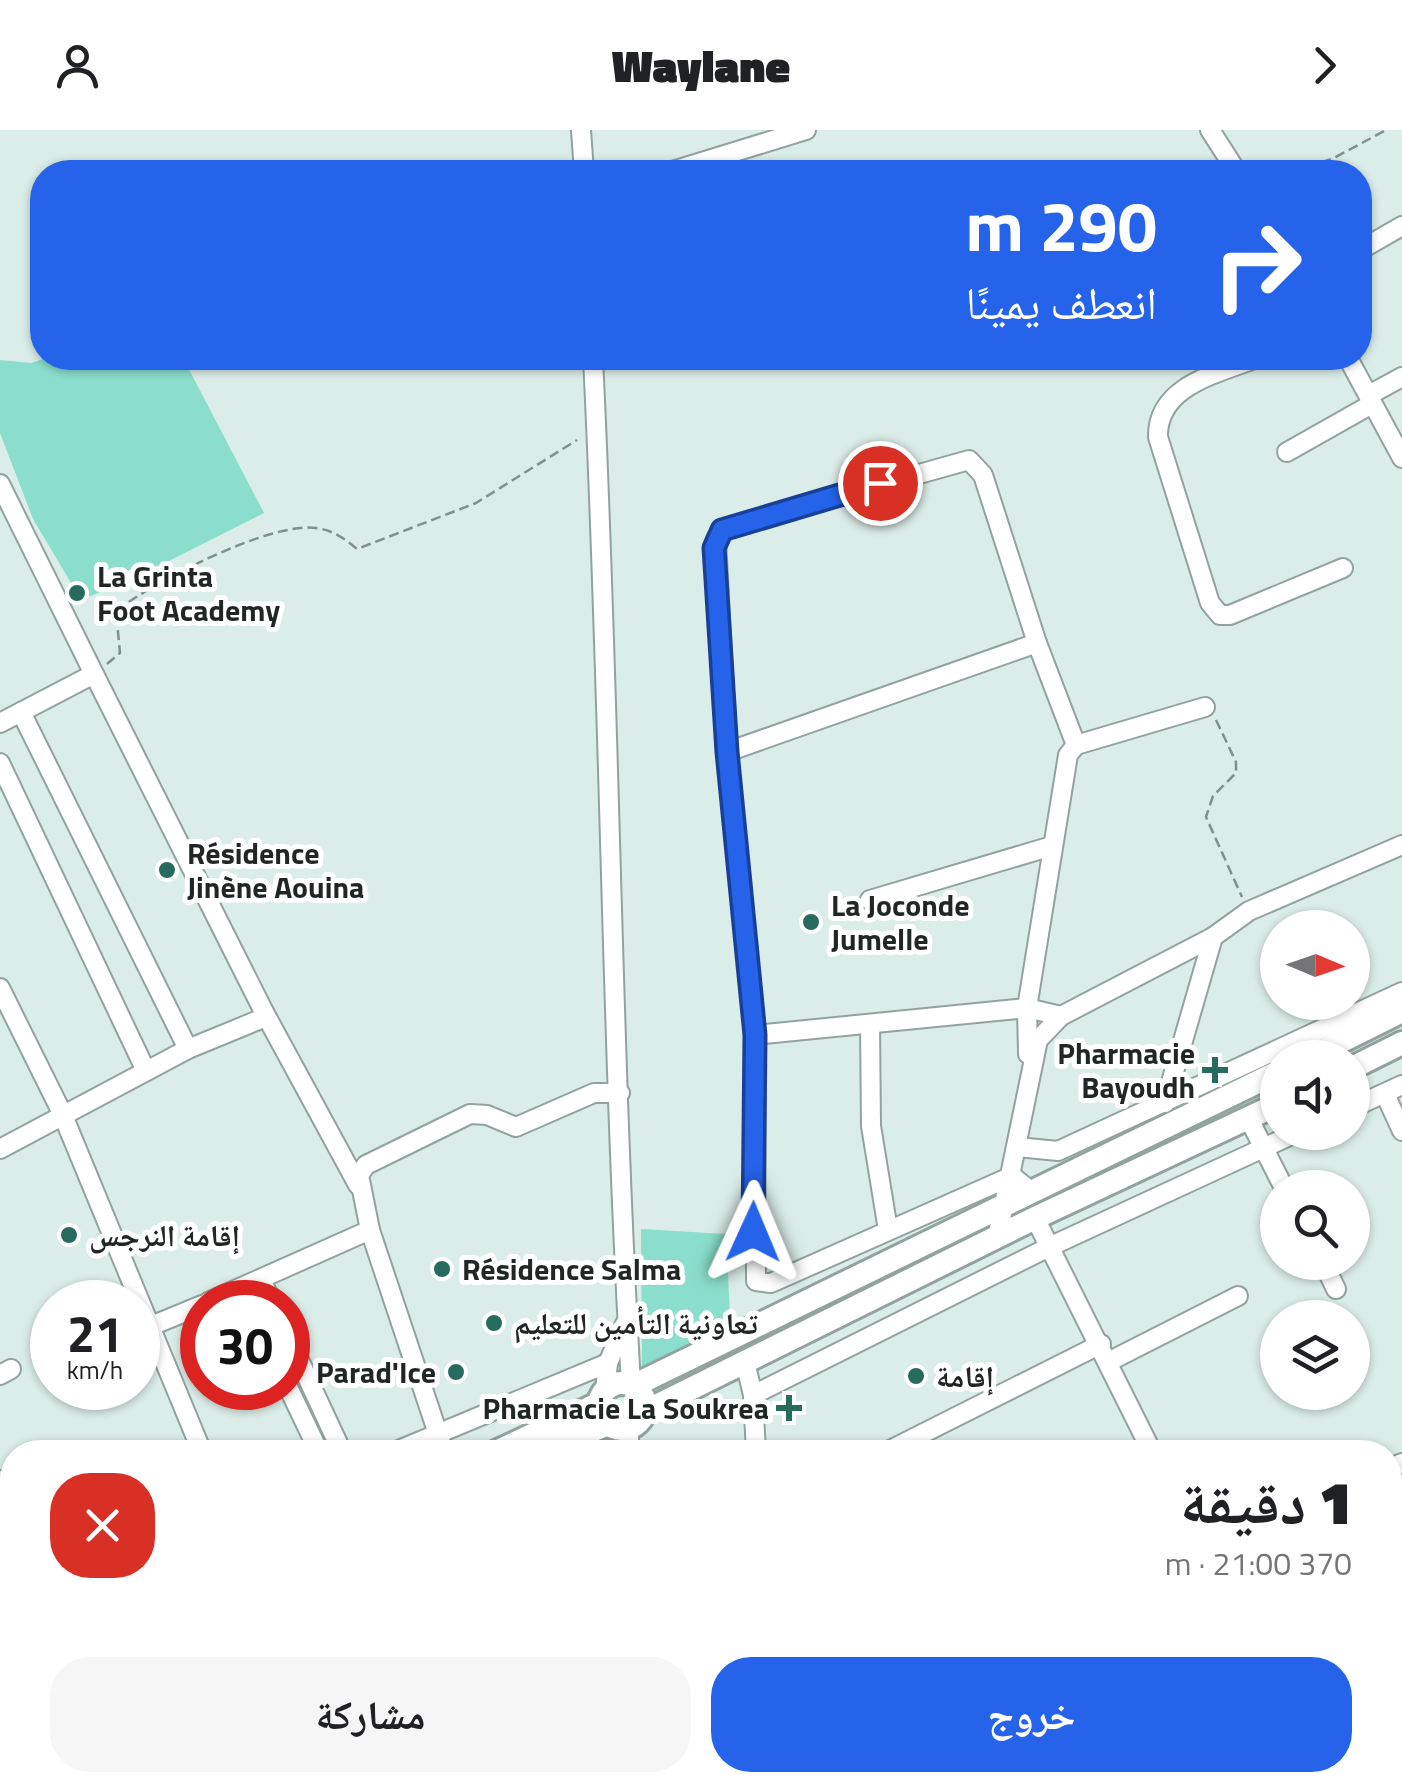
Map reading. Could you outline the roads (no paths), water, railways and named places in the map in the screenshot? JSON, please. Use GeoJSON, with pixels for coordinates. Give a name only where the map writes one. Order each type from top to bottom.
{"type":"FeatureCollection","features":[{"type":"Feature","properties":{"kind":"main road"},"geometry":{"type":"LineString","coordinates":[[1344,1040],[1402,1011]]}},
{"type":"Feature","properties":{"kind":"main road"},"geometry":{"type":"LineString","coordinates":[[1370,1059],[1402,1043]]}},
{"type":"Feature","properties":{"kind":"main road"},"geometry":{"type":"LineString","coordinates":[[567,1440],[643,1397],[632,1385],[1260,1081]]}},
{"type":"Feature","properties":{"kind":"main road"},"geometry":{"type":"LineString","coordinates":[[532,1440],[617,1412],[744,1362],[1034,1218],[1260,1112]]}},
{"type":"Feature","properties":{"kind":"street"},"geometry":{"type":"LineString","coordinates":[[581,130],[583,160]]}},
{"type":"Feature","properties":{"kind":"street"},"geometry":{"type":"LineString","coordinates":[[708,160],[806,130]]}},
{"type":"Feature","properties":{"kind":"street"},"geometry":{"type":"LineString","coordinates":[[1210,130],[1229,160]]}},
{"type":"Feature","properties":{"kind":"street"},"geometry":{"type":"LineString","coordinates":[[1372,243],[1402,226]]}},
{"type":"Feature","properties":{"kind":"street"},"geometry":{"type":"LineString","coordinates":[[594,370],[608,734],[607,874],[632,1385]]}},
{"type":"Feature","properties":{"kind":"street"},"geometry":{"type":"LineString","coordinates":[[1229,370],[1172,395],[1158,416],[1158,437],[1210,604],[1220,615],[1230,615],[1343,568]]}},
{"type":"Feature","properties":{"kind":"street"},"geometry":{"type":"LineString","coordinates":[[1355,370],[1402,458]]}},
{"type":"Feature","properties":{"kind":"street"},"geometry":{"type":"LineString","coordinates":[[1287,452],[1402,377]]}},
{"type":"Feature","properties":{"kind":"street"},"geometry":{"type":"LineString","coordinates":[[1012,1176],[771,1284],[756,1280],[755,1035],[727,752],[714,548],[722,530],[969,460],[983,475],[1037,643],[1076,745]]}},
{"type":"Feature","properties":{"kind":"street"},"geometry":{"type":"LineString","coordinates":[[0,484],[264,1012],[358,1185],[439,1440]]}},
{"type":"Feature","properties":{"kind":"street"},"geometry":{"type":"LineString","coordinates":[[727,752],[1037,643]]}},
{"type":"Feature","properties":{"kind":"street"},"geometry":{"type":"LineString","coordinates":[[0,723],[94,674]]}},
{"type":"Feature","properties":{"kind":"street"},"geometry":{"type":"LineString","coordinates":[[1029,1077],[1027,1008],[1068,755],[1076,745],[1205,707]]}},
{"type":"Feature","properties":{"kind":"street"},"geometry":{"type":"LineString","coordinates":[[21,712],[188,1049]]}},
{"type":"Feature","properties":{"kind":"street"},"geometry":{"type":"LineString","coordinates":[[0,763],[146,1071]]}},
{"type":"Feature","properties":{"kind":"street"},"geometry":{"type":"LineString","coordinates":[[996,1238],[1038,1040],[1061,1016],[1213,937],[1249,912],[1402,844]]}},
{"type":"Feature","properties":{"kind":"street"},"geometry":{"type":"LineString","coordinates":[[870,900],[1052,846]]}},
{"type":"Feature","properties":{"kind":"street"},"geometry":{"type":"LineString","coordinates":[[1165,1102],[1213,937]]}},
{"type":"Feature","properties":{"kind":"street"},"geometry":{"type":"LineString","coordinates":[[0,988],[62,1113],[132,1280]]}},
{"type":"Feature","properties":{"kind":"street"},"geometry":{"type":"LineString","coordinates":[[1017,1147],[1058,1151],[1402,992]]}},
{"type":"Feature","properties":{"kind":"street"},"geometry":{"type":"LineString","coordinates":[[755,1035],[1027,1008],[1061,1016]]}},
{"type":"Feature","properties":{"kind":"street"},"geometry":{"type":"LineString","coordinates":[[0,1149],[188,1049],[261,1019],[264,1012]]}},
{"type":"Feature","properties":{"kind":"street"},"geometry":{"type":"LineString","coordinates":[[870,1026],[872,1126],[888,1230]]}},
{"type":"Feature","properties":{"kind":"street"},"geometry":{"type":"LineString","coordinates":[[1370,1100],[1393,1090],[1402,1131]]}},
{"type":"Feature","properties":{"kind":"street"},"geometry":{"type":"LineString","coordinates":[[358,1185],[366,1165],[470,1114],[487,1115],[516,1127],[594,1093],[620,1094]]}},
{"type":"Feature","properties":{"kind":"street"},"geometry":{"type":"LineString","coordinates":[[1248,1118],[1260,1140]]}},
{"type":"Feature","properties":{"kind":"street"},"geometry":{"type":"LineString","coordinates":[[753,1395],[1049,1247],[1260,1150]]}},
{"type":"Feature","properties":{"kind":"street"},"geometry":{"type":"LineString","coordinates":[[1012,1176],[1033,1194]]}},
{"type":"Feature","properties":{"kind":"street"},"geometry":{"type":"LineString","coordinates":[[1034,1218],[1110,1361],[1146,1440]]}},
{"type":"Feature","properties":{"kind":"street"},"geometry":{"type":"LineString","coordinates":[[261,1280],[370,1230]]}},
{"type":"Feature","properties":{"kind":"street"},"geometry":{"type":"LineString","coordinates":[[1332,1280],[1336,1289]]}},
{"type":"Feature","properties":{"kind":"street"},"geometry":{"type":"LineString","coordinates":[[1110,1361],[1238,1296]]}},
{"type":"Feature","properties":{"kind":"street"},"geometry":{"type":"LineString","coordinates":[[625,1440],[608,1364],[627,1318]]}},
{"type":"Feature","properties":{"kind":"street"},"geometry":{"type":"LineString","coordinates":[[910,1440],[1100,1344]]}},
{"type":"Feature","properties":{"kind":"street"},"geometry":{"type":"LineString","coordinates":[[160,1348],[197,1440]]}},
{"type":"Feature","properties":{"kind":"street"},"geometry":{"type":"LineString","coordinates":[[744,1362],[753,1395],[755,1440]]}},
{"type":"Feature","properties":{"kind":"street"},"geometry":{"type":"LineString","coordinates":[[419,1440],[608,1364]]}},
{"type":"Feature","properties":{"kind":"street"},"geometry":{"type":"LineString","coordinates":[[310,1383],[336,1440]]}},
{"type":"Feature","properties":{"kind":"street"},"geometry":{"type":"LineString","coordinates":[[299,1410],[314,1440]]}},
{"type":"Feature","properties":{"kind":"place","name":"La Grinta Foot Academy"},"geometry":{"type":"Point","coordinates":[77,593]}},
{"type":"Feature","properties":{"kind":"place","name":"Résidence Jinène Aouina"},"geometry":{"type":"Point","coordinates":[167,870]}},
{"type":"Feature","properties":{"kind":"place","name":"La Joconde Jumelle"},"geometry":{"type":"Point","coordinates":[811,922]}},
{"type":"Feature","properties":{"kind":"place","name":"Pharmacie Bayoudh"},"geometry":{"type":"Point","coordinates":[1215,1070]}},
{"type":"Feature","properties":{"kind":"place","name":"إقامة النرجس"},"geometry":{"type":"Point","coordinates":[69,1235]}},
{"type":"Feature","properties":{"kind":"place","name":"Résidence Salma"},"geometry":{"type":"Point","coordinates":[442,1269]}},
{"type":"Feature","properties":{"kind":"place","name":"تعاونية التأمين للتعليم"},"geometry":{"type":"Point","coordinates":[494,1323]}},
{"type":"Feature","properties":{"kind":"place","name":"Parad'Ice"},"geometry":{"type":"Point","coordinates":[456,1372]}},
{"type":"Feature","properties":{"kind":"place","name":"إقامة"},"geometry":{"type":"Point","coordinates":[916,1376]}},
{"type":"Feature","properties":{"kind":"place","name":"Pharmacie La Soukrea"},"geometry":{"type":"Point","coordinates":[789,1408]}}]}
